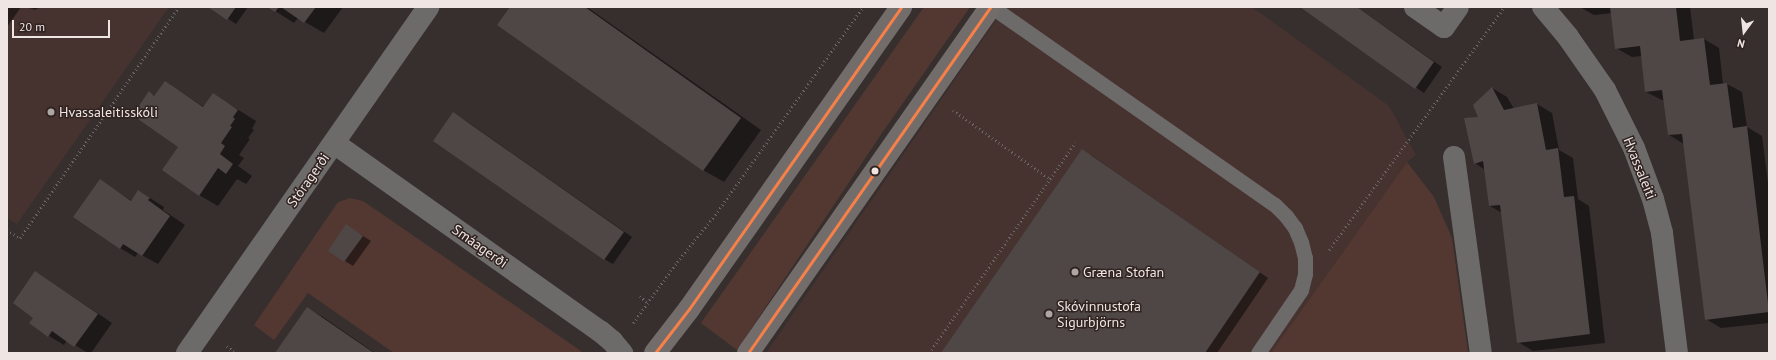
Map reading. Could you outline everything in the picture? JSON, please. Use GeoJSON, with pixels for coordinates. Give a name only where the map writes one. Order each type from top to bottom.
{"type":"FeatureCollection","features":[{"type":"Feature","properties":{"kind":"main road"},"geometry":{"type":"LineString","coordinates":[[655,353],[696,298],[901,7]]}},
{"type":"Feature","properties":{"kind":"main road"},"geometry":{"type":"LineString","coordinates":[[748,353],[991,7]]}},
{"type":"Feature","properties":{"kind":"street","name":"Stóragerði"},"geometry":{"type":"LineString","coordinates":[[187,353],[428,7]]}},
{"type":"Feature","properties":{"kind":"street"},"geometry":{"type":"LineString","coordinates":[[1415,7],[1444,28],[1458,7]]}},
{"type":"Feature","properties":{"kind":"street","name":"Hvassaleiti"},"geometry":{"type":"LineString","coordinates":[[1543,7],[1568,37],[1605,90],[1634,148],[1653,199],[1662,233],[1677,353]]}},
{"type":"Feature","properties":{"kind":"street","name":"Smáagerði"},"geometry":{"type":"LineString","coordinates":[[334,143],[600,331],[619,349]]}},
{"type":"Feature","properties":{"kind":"street"},"geometry":{"type":"LineString","coordinates":[[1454,157],[1481,353]]}},
{"type":"Feature","properties":{"kind":"lane"},"geometry":{"type":"LineString","coordinates":[[991,7],[1275,205],[1286,216],[1295,228],[1301,242],[1305,258],[1301,290],[1258,353]]}},
{"type":"Feature","properties":{"kind":"path"},"geometry":{"type":"LineString","coordinates":[[7,230],[20,238],[179,7]]}},
{"type":"Feature","properties":{"kind":"path"},"geometry":{"type":"LineString","coordinates":[[619,349],[647,302],[714,215],[863,7]]}},
{"type":"Feature","properties":{"kind":"path"},"geometry":{"type":"LineString","coordinates":[[1329,251],[1504,7]]}},
{"type":"Feature","properties":{"kind":"path"},"geometry":{"type":"LineString","coordinates":[[950,108],[1050,179]]}},
{"type":"Feature","properties":{"kind":"path"},"geometry":{"type":"LineString","coordinates":[[929,353],[1075,143]]}},
{"type":"Feature","properties":{"kind":"path"},"geometry":{"type":"LineString","coordinates":[[640,296],[647,302]]}},
{"type":"Feature","properties":{"kind":"shaded area","name":"Hvassaleitisskóli"},"geometry":{"type":"Polygon","coordinates":[[[7,7],[169,7],[17,224],[7,218],[7,7]]]}},
{"type":"Feature","properties":{"kind":"shaded area"},"geometry":{"type":"Polygon","coordinates":[[[924,7],[970,7],[882,133],[737,350],[701,323],[924,7]]]}},
{"type":"Feature","properties":{"kind":"shaded area"},"geometry":{"type":"Polygon","coordinates":[[[1005,7],[1252,7],[1389,106],[1416,155],[1407,162],[1271,353],[766,353],[1005,7]]]}},
{"type":"Feature","properties":{"kind":"shaded area"},"geometry":{"type":"Polygon","coordinates":[[[1407,162],[1434,197],[1452,238],[1468,352],[1271,353],[1407,162]]]}},
{"type":"Feature","properties":{"kind":"shaded area"},"geometry":{"type":"Polygon","coordinates":[[[350,198],[363,201],[581,351],[581,353],[394,353],[308,293],[274,340],[254,325],[338,202],[350,198]]]}},
{"type":"Feature","properties":{"kind":"building"},"geometry":{"type":"Polygon","coordinates":[[[208,7],[236,7],[227,20],[208,7]]]}},
{"type":"Feature","properties":{"kind":"building"},"geometry":{"type":"Polygon","coordinates":[[[267,7],[279,7],[275,12],[267,7]]]}},
{"type":"Feature","properties":{"kind":"building"},"geometry":{"type":"Polygon","coordinates":[[[281,7],[316,7],[304,23],[281,7]]]}},
{"type":"Feature","properties":{"kind":"building"},"geometry":{"type":"Polygon","coordinates":[[[510,7],[585,7],[741,118],[703,171],[497,25],[510,7]]]}},
{"type":"Feature","properties":{"kind":"building"},"geometry":{"type":"Polygon","coordinates":[[[1300,7],[1357,7],[1434,62],[1415,89],[1300,7]]]}},
{"type":"Feature","properties":{"kind":"building"},"geometry":{"type":"Polygon","coordinates":[[[1610,7],[1676,7],[1680,41],[1704,38],[1710,85],[1727,83],[1733,128],[1747,126],[1769,312],[1705,320],[1682,134],[1668,135],[1662,90],[1645,92],[1640,46],[1615,49],[1610,7]]]}},
{"type":"Feature","properties":{"kind":"building"},"geometry":{"type":"Polygon","coordinates":[[[165,81],[203,107],[213,93],[238,110],[233,117],[235,119],[230,126],[232,127],[221,143],[225,146],[220,154],[233,164],[226,174],[218,168],[199,196],[162,170],[178,147],[138,119],[140,117],[134,113],[149,91],[154,96],[165,81]]]}},
{"type":"Feature","properties":{"kind":"building"},"geometry":{"type":"Polygon","coordinates":[[[1492,87],[1504,110],[1537,103],[1546,150],[1558,148],[1564,197],[1574,196],[1590,334],[1517,343],[1500,205],[1489,206],[1483,161],[1474,164],[1464,118],[1478,117],[1473,105],[1492,87]]]}},
{"type":"Feature","properties":{"kind":"building"},"geometry":{"type":"Polygon","coordinates":[[[453,112],[624,232],[604,260],[433,141],[453,112]]]}},
{"type":"Feature","properties":{"kind":"building"},"geometry":{"type":"Polygon","coordinates":[[[1082,149],[1260,272],[1205,353],[941,353],[1082,149]]]}},
{"type":"Feature","properties":{"kind":"building"},"geometry":{"type":"Polygon","coordinates":[[[100,179],[131,201],[138,190],[150,198],[148,200],[170,216],[142,256],[123,244],[120,249],[73,217],[100,179]]]}},
{"type":"Feature","properties":{"kind":"building"},"geometry":{"type":"Polygon","coordinates":[[[346,224],[363,236],[344,262],[328,251],[346,224]]]}},
{"type":"Feature","properties":{"kind":"building"},"geometry":{"type":"Polygon","coordinates":[[[35,271],[98,314],[74,347],[52,331],[48,337],[29,323],[33,318],[13,303],[35,271]]]}},
{"type":"Feature","properties":{"kind":"building"},"geometry":{"type":"Polygon","coordinates":[[[307,307],[374,353],[275,353],[307,307]]]}},
{"type":"Feature","properties":{"kind":"transit line"},"geometry":{"type":"LineString","coordinates":[[655,353],[689,309],[901,7]]}},
{"type":"Feature","properties":{"kind":"transit line"},"geometry":{"type":"LineString","coordinates":[[748,353],[990,7]]}},
{"type":"Feature","properties":{"kind":"place","name":"Hvassaleitisskóli"},"geometry":{"type":"Point","coordinates":[51,112]}},
{"type":"Feature","properties":{"kind":"place","name":"Græna Stofan"},"geometry":{"type":"Point","coordinates":[1075,272]}},
{"type":"Feature","properties":{"kind":"place","name":"Skóvinnustofa Sigurbjörns"},"geometry":{"type":"Point","coordinates":[1049,314]}}]}
